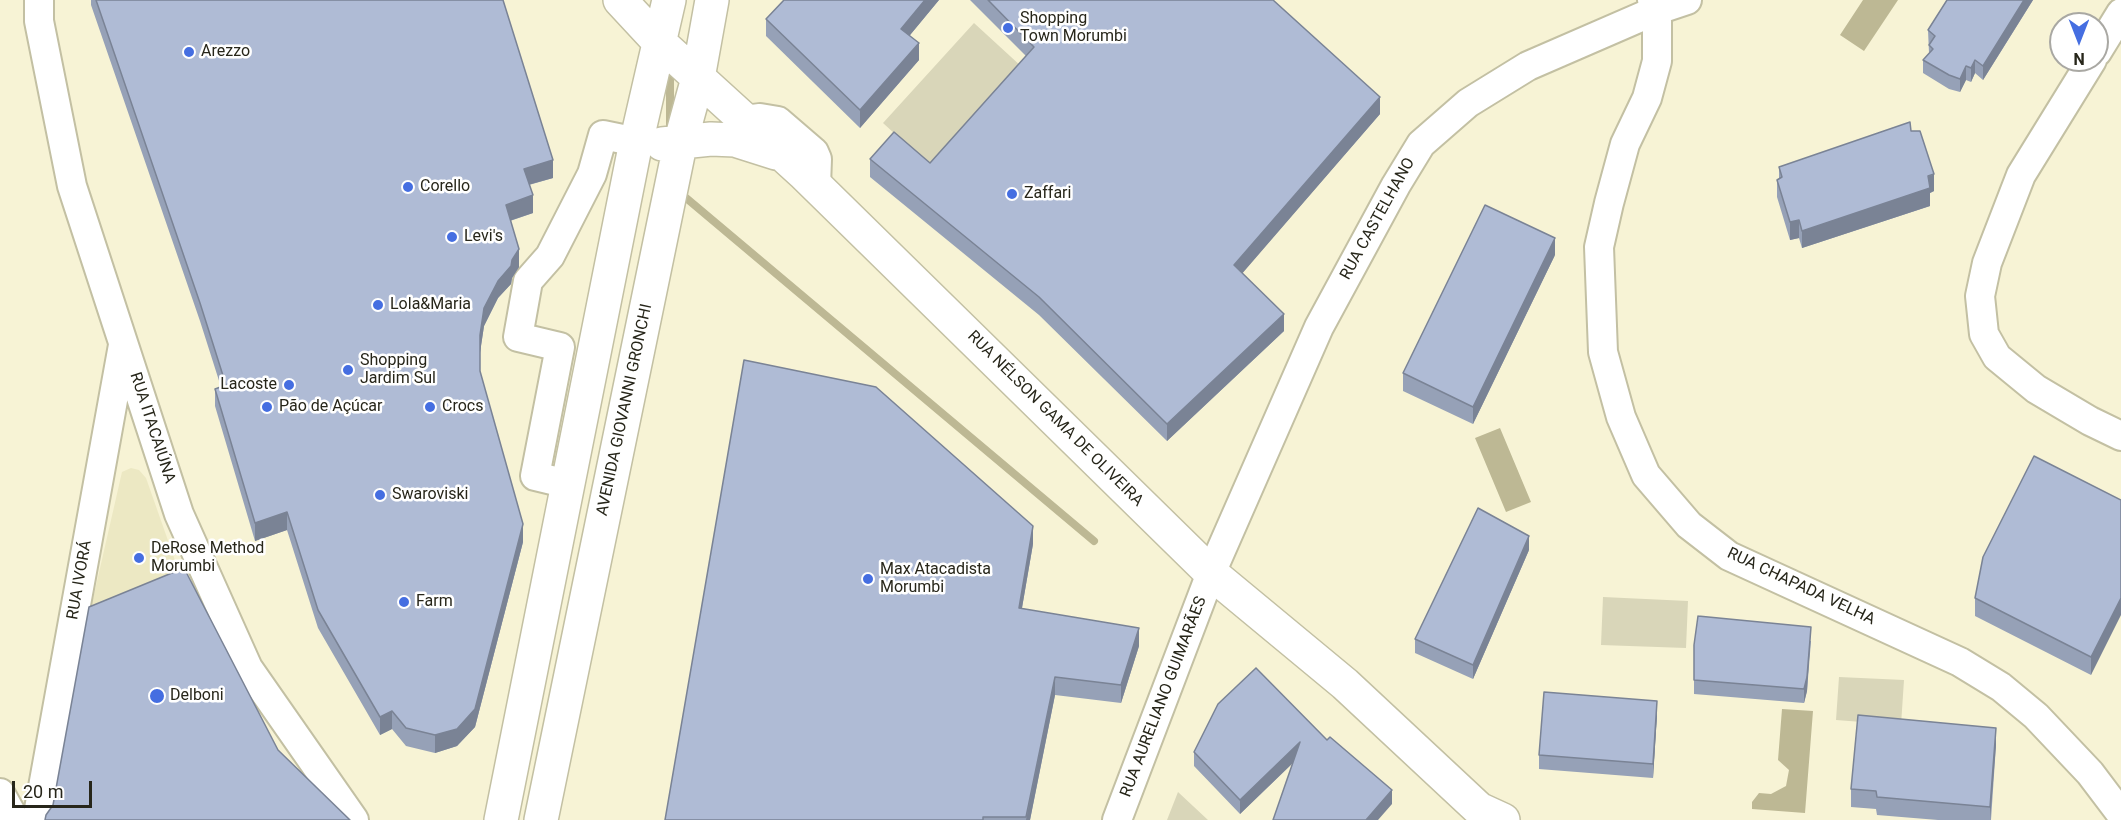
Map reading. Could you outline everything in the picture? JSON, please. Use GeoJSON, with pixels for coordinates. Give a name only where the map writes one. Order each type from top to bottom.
{"type":"FeatureCollection","features":[{"type":"Feature","properties":{"kind":"main road","name":"RUA NÉLSON GAMA DE OLIVEIRA"},"geometry":{"type":"LineString","coordinates":[[620,0],[659,42],[785,155],[1211,573],[1345,684],[1491,816]]}},
{"type":"Feature","properties":{"kind":"main road"},"geometry":{"type":"LineString","coordinates":[[501,820],[635,147],[669,0]]}},
{"type":"Feature","properties":{"kind":"main road","name":"AVENIDA GIOVANNI GRONCHI"},"geometry":{"type":"LineString","coordinates":[[541,820],[681,140],[698,78],[712,0]]}},
{"type":"Feature","properties":{"kind":"main road"},"geometry":{"type":"LineString","coordinates":[[635,147],[681,140],[735,140],[785,155]]}},
{"type":"Feature","properties":{"kind":"street","name":"RUA ITACAIÚNA"},"geometry":{"type":"LineString","coordinates":[[39,0],[39,21],[72,186],[179,514],[248,668],[354,820]]}},
{"type":"Feature","properties":{"kind":"street","name":"RUA CASTELHANO"},"geometry":{"type":"LineString","coordinates":[[1211,573],[1319,327],[1396,185],[1421,144],[1468,103],[1528,66],[1654,5],[1687,0]]}},
{"type":"Feature","properties":{"kind":"street","name":"RUA CHAPADA VELHA"},"geometry":{"type":"LineString","coordinates":[[1654,5],[1657,61],[1647,98],[1625,144],[1599,247],[1604,352],[1621,417],[1646,475],[1689,525],[1729,556],[1960,662],[2001,687],[2044,724],[2090,773],[2121,814]]}},
{"type":"Feature","properties":{"kind":"street"},"geometry":{"type":"LineString","coordinates":[[2109,32],[2121,13]]}},
{"type":"Feature","properties":{"kind":"street"},"geometry":{"type":"LineString","coordinates":[[2085,72],[2021,175],[1987,262],[1980,296],[1984,334],[1996,357],[2036,389],[2090,421],[2121,436]]}},
{"type":"Feature","properties":{"kind":"street"},"geometry":{"type":"LineString","coordinates":[[745,120],[760,118],[778,121],[814,152],[817,159],[816,186]]}},
{"type":"Feature","properties":{"kind":"street"},"geometry":{"type":"LineString","coordinates":[[568,484],[535,476],[560,347],[518,337],[528,281],[550,256],[577,205],[592,174],[603,135],[635,147]]}},
{"type":"Feature","properties":{"kind":"street","name":"RUA IVORÁ"},"geometry":{"type":"LineString","coordinates":[[37,820],[123,340]]}},
{"type":"Feature","properties":{"kind":"street","name":"RUA AURELIANO GUIMARÃES"},"geometry":{"type":"LineString","coordinates":[[1117,820],[1211,573]]}},
{"type":"Feature","properties":{"kind":"street"},"geometry":{"type":"LineString","coordinates":[[0,793],[15,820]]}},
{"type":"Feature","properties":{"kind":"shaded area"},"geometry":{"type":"Polygon","coordinates":[[[1863,0],[1898,0],[1864,51],[1840,35],[1863,0]]]}},
{"type":"Feature","properties":{"kind":"shaded area"},"geometry":{"type":"Polygon","coordinates":[[[974,23],[1022,67],[931,167],[883,123],[974,23]]]}},
{"type":"Feature","properties":{"kind":"shaded area"},"geometry":{"type":"Polygon","coordinates":[[[1500,428],[1531,502],[1506,512],[1475,438],[1500,428]]]}},
{"type":"Feature","properties":{"kind":"shaded area","name":"DeRose Method Morumbi"},"geometry":{"type":"Polygon","coordinates":[[[131,468],[139,470],[146,478],[184,586],[87,625],[122,472],[131,468]]]}},
{"type":"Feature","properties":{"kind":"shaded area"},"geometry":{"type":"Polygon","coordinates":[[[1603,597],[1688,601],[1686,648],[1601,645],[1603,597]]]}},
{"type":"Feature","properties":{"kind":"shaded area"},"geometry":{"type":"Polygon","coordinates":[[[1839,677],[1904,680],[1901,725],[1836,720],[1839,677]]]}},
{"type":"Feature","properties":{"kind":"shaded area"},"geometry":{"type":"Polygon","coordinates":[[[1782,709],[1813,711],[1805,813],[1752,809],[1752,802],[1759,793],[1771,794],[1786,786],[1789,770],[1778,760],[1782,709]]]}},
{"type":"Feature","properties":{"kind":"shaded area"},"geometry":{"type":"Polygon","coordinates":[[[1178,792],[1208,820],[1167,820],[1178,792]]]}},
{"type":"Feature","properties":{"kind":"building","name":"Shopping Jardim Sul"},"geometry":{"type":"Polygon","coordinates":[[[96,0],[503,0],[553,160],[524,169],[533,195],[506,205],[519,249],[484,308],[480,335],[480,371],[523,524],[475,709],[457,729],[435,735],[406,728],[392,711],[380,717],[318,610],[287,512],[255,523],[215,389],[226,385],[96,0]]]}},
{"type":"Feature","properties":{"kind":"building"},"geometry":{"type":"Polygon","coordinates":[[[784,0],[925,0],[901,29],[919,43],[860,110],[766,19],[784,0]]]}},
{"type":"Feature","properties":{"kind":"building"},"geometry":{"type":"Polygon","coordinates":[[[988,0],[1273,0],[1380,97],[1234,265],[1284,314],[1167,424],[1039,297],[870,159],[894,132],[930,163],[1034,47],[988,0]]]}},
{"type":"Feature","properties":{"kind":"building"},"geometry":{"type":"Polygon","coordinates":[[[1947,0],[2024,0],[1983,66],[1975,60],[1971,68],[1966,66],[1960,79],[1923,60],[1933,49],[1929,45],[1935,36],[1928,30],[1947,0]]]}},
{"type":"Feature","properties":{"kind":"building"},"geometry":{"type":"Polygon","coordinates":[[[1910,122],[1911,131],[1920,131],[1934,174],[1928,176],[1930,188],[1802,231],[1799,220],[1790,222],[1777,180],[1782,177],[1779,167],[1910,122]]]}},
{"type":"Feature","properties":{"kind":"building"},"geometry":{"type":"Polygon","coordinates":[[[1485,205],[1555,238],[1473,407],[1403,373],[1485,205]]]}},
{"type":"Feature","properties":{"kind":"building","name":"Max Atacadista Morumbi"},"geometry":{"type":"Polygon","coordinates":[[[744,360],[876,387],[1033,526],[1019,608],[1139,628],[1121,685],[1055,677],[1026,817],[983,817],[983,820],[665,820],[744,360]]]}},
{"type":"Feature","properties":{"kind":"building"},"geometry":{"type":"Polygon","coordinates":[[[2034,456],[2121,500],[2121,598],[2091,657],[1975,598],[1983,557],[2034,456]]]}},
{"type":"Feature","properties":{"kind":"building"},"geometry":{"type":"Polygon","coordinates":[[[1478,508],[1529,536],[1473,665],[1415,639],[1478,508]]]}},
{"type":"Feature","properties":{"kind":"building","name":"Delboni"},"geometry":{"type":"Polygon","coordinates":[[[184,568],[278,750],[350,820],[45,820],[53,805],[89,607],[184,568]]]}},
{"type":"Feature","properties":{"kind":"building"},"geometry":{"type":"Polygon","coordinates":[[[1698,616],[1811,627],[1804,689],[1694,680],[1694,645],[1698,616]]]}},
{"type":"Feature","properties":{"kind":"building"},"geometry":{"type":"Polygon","coordinates":[[[1256,668],[1327,740],[1330,737],[1392,790],[1366,820],[1273,820],[1300,742],[1240,800],[1194,752],[1218,704],[1256,668]]]}},
{"type":"Feature","properties":{"kind":"building"},"geometry":{"type":"Polygon","coordinates":[[[1544,692],[1657,701],[1653,764],[1539,755],[1544,692]]]}},
{"type":"Feature","properties":{"kind":"building"},"geometry":{"type":"Polygon","coordinates":[[[1858,715],[1996,728],[1990,807],[1877,797],[1876,791],[1851,789],[1858,715]]]}},
{"type":"Feature","properties":{"kind":"waterway"},"geometry":{"type":"LineString","coordinates":[[670,63],[670,126]]}},
{"type":"Feature","properties":{"kind":"waterway"},"geometry":{"type":"LineString","coordinates":[[679,192],[1094,541]]}},
{"type":"Feature","properties":{"kind":"place","name":"Shopping Town Morumbi"},"geometry":{"type":"Point","coordinates":[1008,28]}},
{"type":"Feature","properties":{"kind":"place","name":"Arezzo"},"geometry":{"type":"Point","coordinates":[189,52]}},
{"type":"Feature","properties":{"kind":"place","name":"Corello"},"geometry":{"type":"Point","coordinates":[408,187]}},
{"type":"Feature","properties":{"kind":"place","name":"Zaffari"},"geometry":{"type":"Point","coordinates":[1012,194]}},
{"type":"Feature","properties":{"kind":"place","name":"Levi's"},"geometry":{"type":"Point","coordinates":[452,237]}},
{"type":"Feature","properties":{"kind":"place","name":"Lola&Maria"},"geometry":{"type":"Point","coordinates":[378,305]}},
{"type":"Feature","properties":{"kind":"place","name":"Shopping Jardim Sul"},"geometry":{"type":"Point","coordinates":[348,370]}},
{"type":"Feature","properties":{"kind":"place","name":"Lacoste"},"geometry":{"type":"Point","coordinates":[289,385]}},
{"type":"Feature","properties":{"kind":"place","name":"Pão de Açúcar"},"geometry":{"type":"Point","coordinates":[267,407]}},
{"type":"Feature","properties":{"kind":"place","name":"Crocs"},"geometry":{"type":"Point","coordinates":[430,407]}},
{"type":"Feature","properties":{"kind":"place","name":"Swaroviski"},"geometry":{"type":"Point","coordinates":[380,495]}},
{"type":"Feature","properties":{"kind":"place","name":"DeRose Method Morumbi"},"geometry":{"type":"Point","coordinates":[139,558]}},
{"type":"Feature","properties":{"kind":"place","name":"Max Atacadista Morumbi"},"geometry":{"type":"Point","coordinates":[868,579]}},
{"type":"Feature","properties":{"kind":"place","name":"Farm"},"geometry":{"type":"Point","coordinates":[404,602]}},
{"type":"Feature","properties":{"kind":"place","name":"Delboni"},"geometry":{"type":"Point","coordinates":[157,696]}}]}
